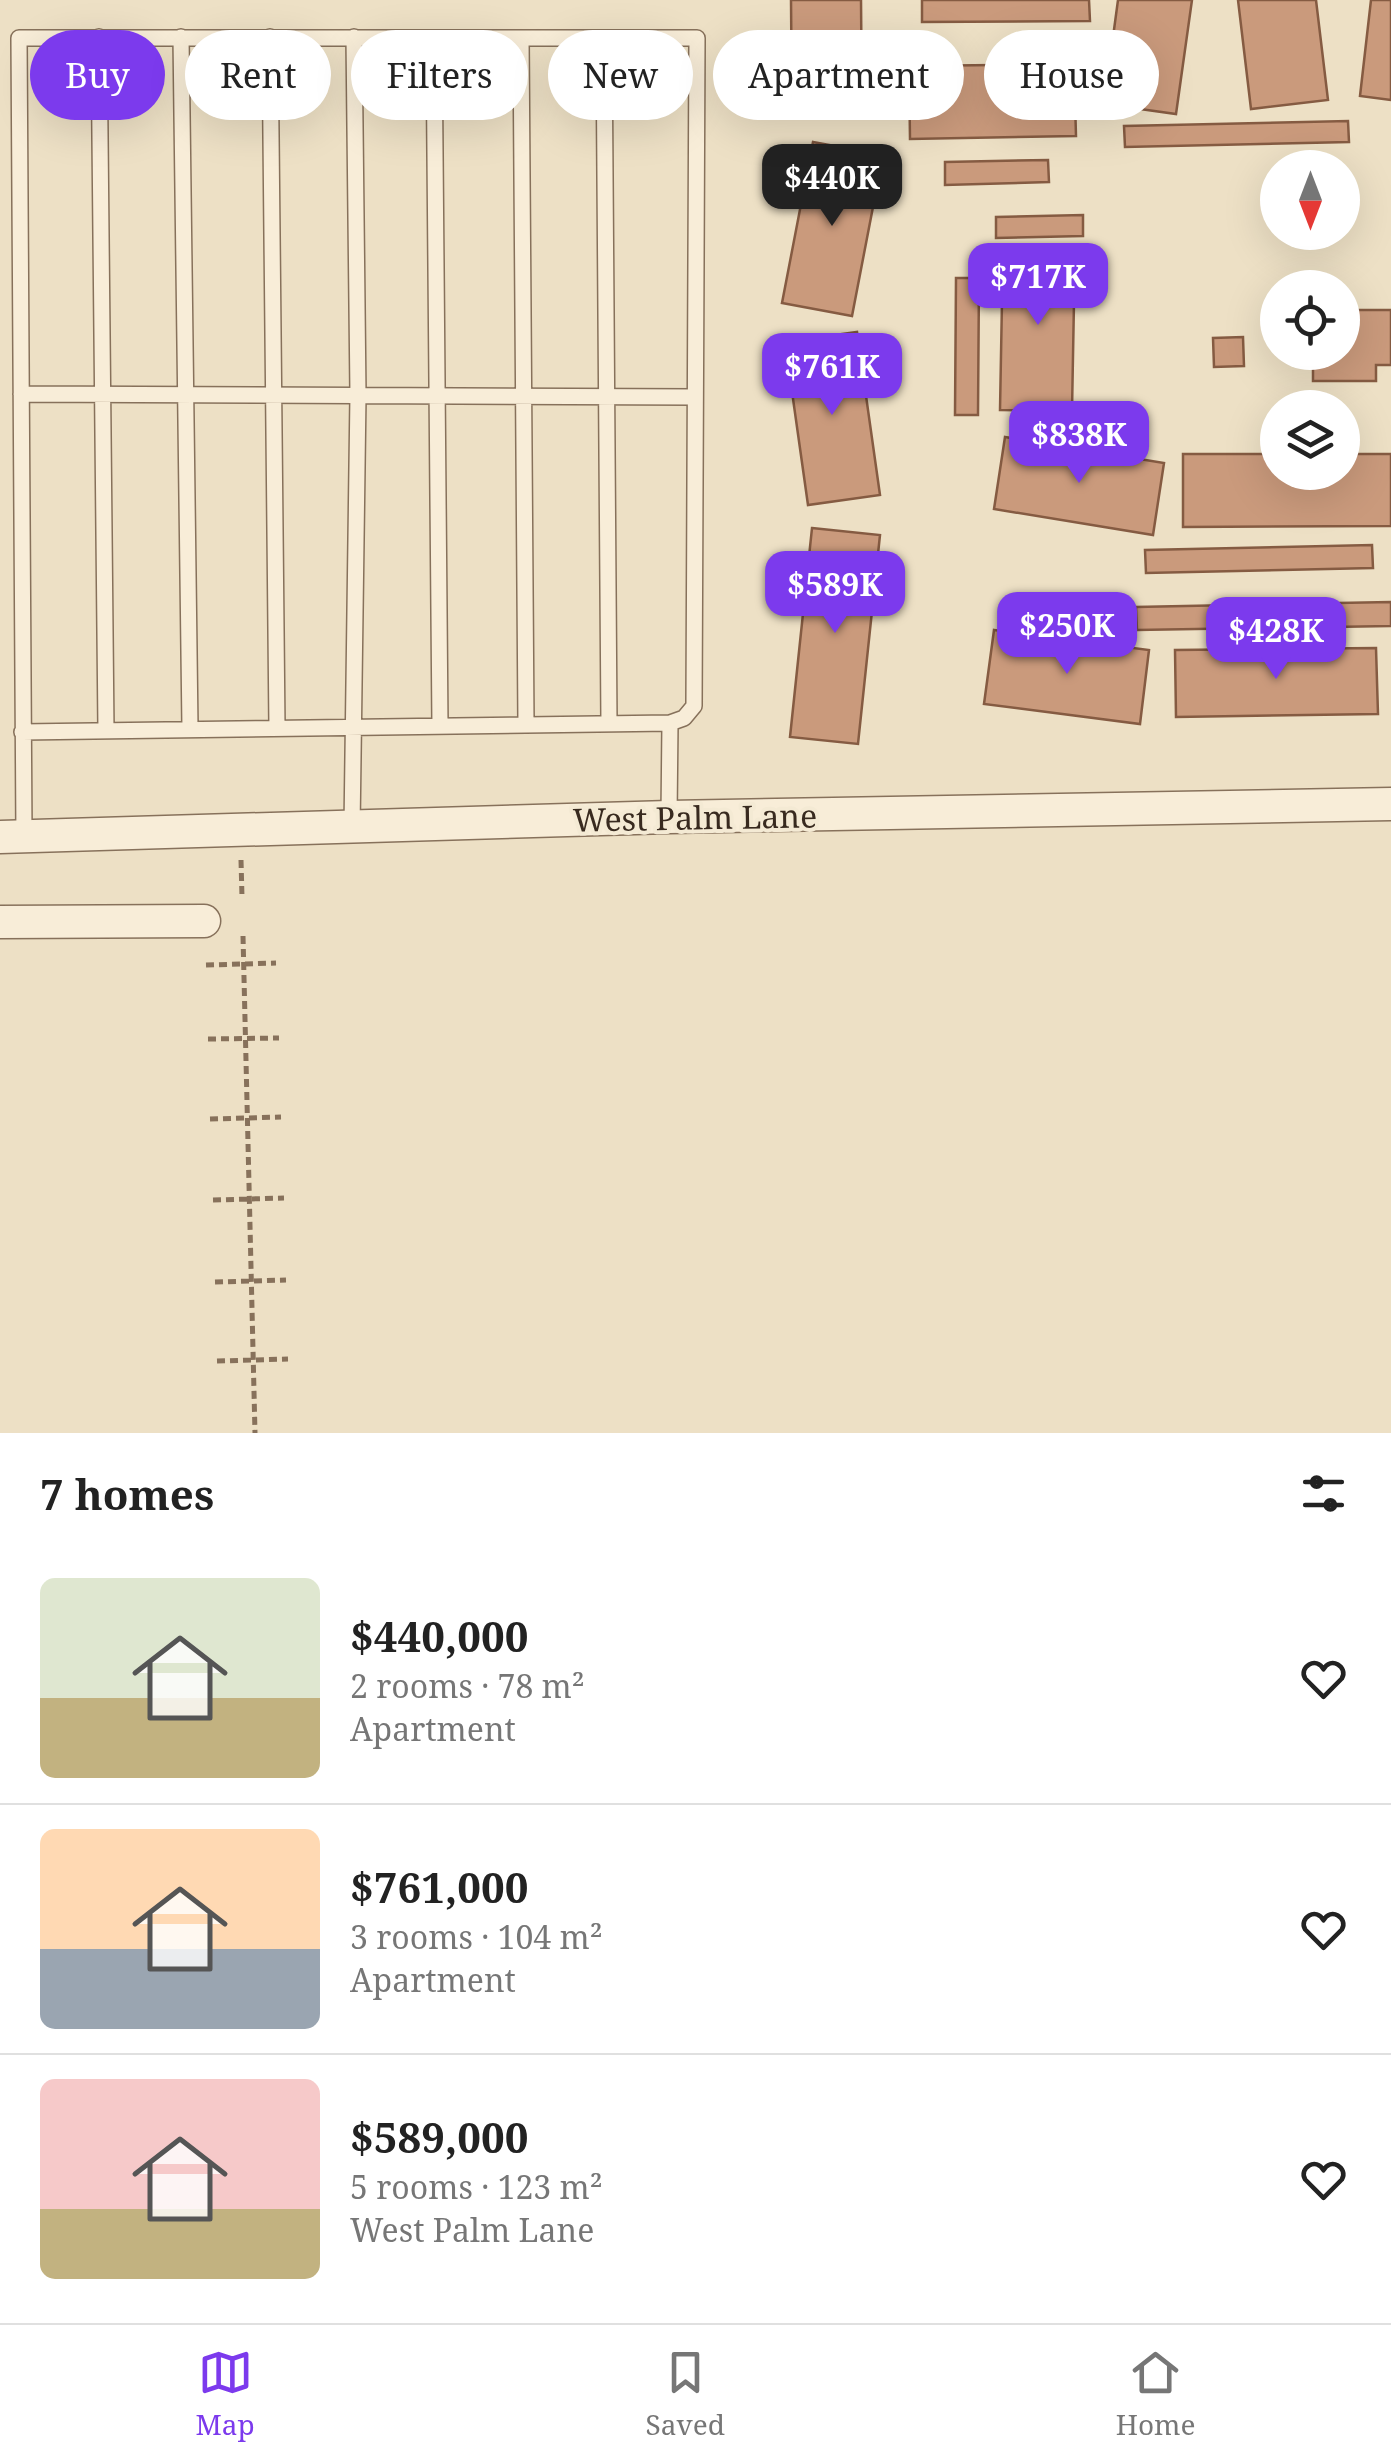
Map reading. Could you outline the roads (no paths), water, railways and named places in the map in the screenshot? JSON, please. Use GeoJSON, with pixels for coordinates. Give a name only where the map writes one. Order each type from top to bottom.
{"type":"FeatureCollection","features":[{"type":"Feature","properties":{"kind":"street","name":"West Palm Lane"},"geometry":{"type":"LineString","coordinates":[[12,836],[669,816],[1391,804]]}},
{"type":"Feature","properties":{"kind":"street"},"geometry":{"type":"LineString","coordinates":[[0,922],[204,921]]}},
{"type":"Feature","properties":{"kind":"lane"},"geometry":{"type":"LineString","coordinates":[[165,37],[185,37]]}},
{"type":"Feature","properties":{"kind":"lane"},"geometry":{"type":"LineString","coordinates":[[180,37],[190,728]]}},
{"type":"Feature","properties":{"kind":"lane"},"geometry":{"type":"LineString","coordinates":[[12,836],[22,732],[20,38],[30,38]]}},
{"type":"Feature","properties":{"kind":"lane"},"geometry":{"type":"LineString","coordinates":[[22,732],[670,723],[684,718],[694,706],[697,38],[693,38]]}},
{"type":"Feature","properties":{"kind":"lane"},"geometry":{"type":"LineString","coordinates":[[100,120],[106,731]]}},
{"type":"Feature","properties":{"kind":"lane"},"geometry":{"type":"LineString","coordinates":[[271,120],[277,728]]}},
{"type":"Feature","properties":{"kind":"lane"},"geometry":{"type":"LineString","coordinates":[[352,828],[357,727],[355,120]]}},
{"type":"Feature","properties":{"kind":"lane"},"geometry":{"type":"LineString","coordinates":[[435,120],[440,726]]}},
{"type":"Feature","properties":{"kind":"lane"},"geometry":{"type":"LineString","coordinates":[[522,120],[526,725]]}},
{"type":"Feature","properties":{"kind":"lane"},"geometry":{"type":"LineString","coordinates":[[605,120],[608,724]]}},
{"type":"Feature","properties":{"kind":"lane"},"geometry":{"type":"LineString","coordinates":[[21,394],[695,398]]}},
{"type":"Feature","properties":{"kind":"lane"},"geometry":{"type":"LineString","coordinates":[[669,816],[670,723]]}}]}
